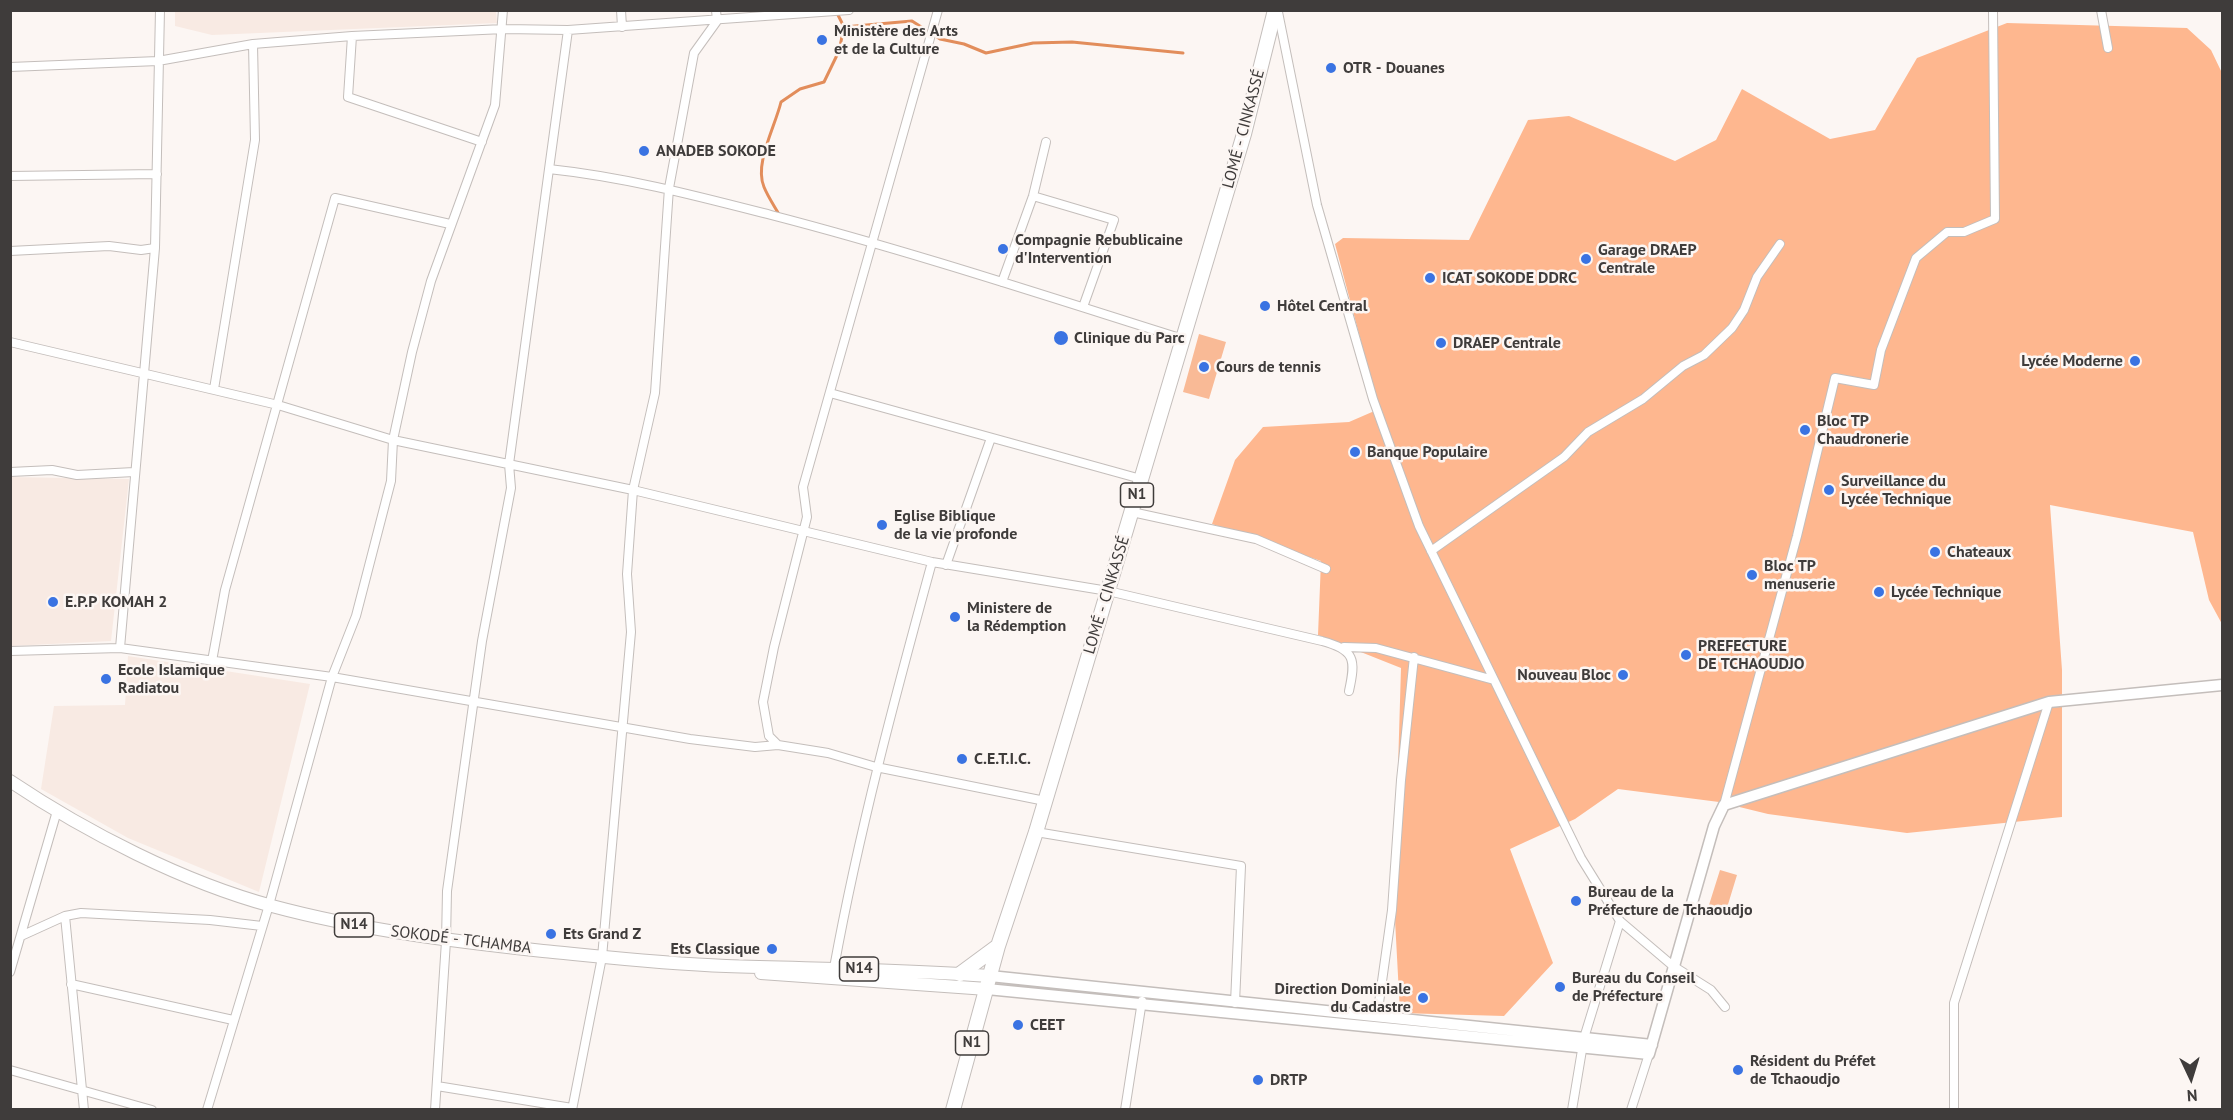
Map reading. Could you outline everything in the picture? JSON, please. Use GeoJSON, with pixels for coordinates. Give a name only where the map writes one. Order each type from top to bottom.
{"type":"FeatureCollection","features":[{"type":"Feature","properties":{"kind":"highway","name":"LOMÉ - CINKASSÉ"},"geometry":{"type":"LineString","coordinates":[[953,1110],[998,946],[1036,832],[1244,134],[1276,10]]}},
{"type":"Feature","properties":{"kind":"highway"},"geometry":{"type":"LineString","coordinates":[[960,974],[998,946]]}},
{"type":"Feature","properties":{"kind":"main road"},"geometry":{"type":"LineString","coordinates":[[989,983],[1651,1049],[1714,826],[1724,805],[2049,702],[2223,685]]}},
{"type":"Feature","properties":{"kind":"main road","name":"SOKODÉ - TCHAMBA"},"geometry":{"type":"LineString","coordinates":[[10,781],[57,811],[148,859],[269,905],[346,923],[446,941],[602,957],[727,966],[960,974],[989,983]]}},
{"type":"Feature","properties":{"kind":"main road","name":"SOKODÉ - TCHAMBA"},"geometry":{"type":"LineString","coordinates":[[727,966],[765,973],[989,983]]}},
{"type":"Feature","properties":{"kind":"main road"},"geometry":{"type":"LineString","coordinates":[[1142,999],[1234,1003],[1377,1017],[1584,1042]]}},
{"type":"Feature","properties":{"kind":"street"},"geometry":{"type":"LineString","coordinates":[[120,648],[155,248],[160,10]]}},
{"type":"Feature","properties":{"kind":"street"},"geometry":{"type":"LineString","coordinates":[[207,1110],[269,905],[332,677],[356,616],[391,481],[393,440],[412,352],[450,224],[495,105],[504,29],[503,10]]}},
{"type":"Feature","properties":{"kind":"street"},"geometry":{"type":"LineString","coordinates":[[621,10],[622,27]]}},
{"type":"Feature","properties":{"kind":"street"},"geometry":{"type":"LineString","coordinates":[[437,1086],[572,1109],[602,957],[631,632],[627,574],[633,490],[655,393],[669,188],[694,53],[717,21],[716,10]]}},
{"type":"Feature","properties":{"kind":"street"},"geometry":{"type":"LineString","coordinates":[[778,745],[769,736],[763,702],[807,517],[803,487],[938,10]]}},
{"type":"Feature","properties":{"kind":"street"},"geometry":{"type":"LineString","coordinates":[[1276,10],[1317,205],[1373,399],[1419,526],[1581,858],[1620,921],[1673,966],[1711,990],[1725,1007]]}},
{"type":"Feature","properties":{"kind":"street"},"geometry":{"type":"LineString","coordinates":[[1724,805],[1797,536],[1835,378],[1874,385],[1881,350],[1916,258],[1947,232],[1964,232],[1995,219],[1993,10]]}},
{"type":"Feature","properties":{"kind":"street"},"geometry":{"type":"LineString","coordinates":[[2101,10],[2108,48]]}},
{"type":"Feature","properties":{"kind":"street"},"geometry":{"type":"LineString","coordinates":[[10,68],[158,61],[253,44],[352,36],[504,29],[568,30],[717,21],[770,14],[841,11]]}},
{"type":"Feature","properties":{"kind":"street"},"geometry":{"type":"LineString","coordinates":[[435,1110],[447,891],[474,700],[511,488],[509,464],[568,30]]}},
{"type":"Feature","properties":{"kind":"street"},"geometry":{"type":"LineString","coordinates":[[352,36],[348,97],[482,142]]}},
{"type":"Feature","properties":{"kind":"street"},"geometry":{"type":"LineString","coordinates":[[214,389],[255,140],[253,44]]}},
{"type":"Feature","properties":{"kind":"street"},"geometry":{"type":"LineString","coordinates":[[1002,282],[1033,196],[1046,142]]}},
{"type":"Feature","properties":{"kind":"street"},"geometry":{"type":"LineString","coordinates":[[549,169],[598,174],[669,188],[874,241],[1183,339]]}},
{"type":"Feature","properties":{"kind":"street"},"geometry":{"type":"LineString","coordinates":[[10,176],[157,174]]}},
{"type":"Feature","properties":{"kind":"street"},"geometry":{"type":"LineString","coordinates":[[1033,196],[1114,220],[1083,307]]}},
{"type":"Feature","properties":{"kind":"street"},"geometry":{"type":"LineString","coordinates":[[212,661],[225,590],[335,198],[450,224]]}},
{"type":"Feature","properties":{"kind":"street"},"geometry":{"type":"LineString","coordinates":[[1431,550],[1469,526],[1537,474],[1564,457],[1588,432],[1643,399],[1683,366],[1704,356],[1731,328],[1744,310],[1756,277],[1780,244]]}},
{"type":"Feature","properties":{"kind":"street"},"geometry":{"type":"LineString","coordinates":[[10,251],[109,246],[141,250],[155,248]]}},
{"type":"Feature","properties":{"kind":"street"},"geometry":{"type":"LineString","coordinates":[[10,342],[278,405],[393,440],[633,490],[946,565],[1108,591],[1344,647],[1376,648],[1494,680]]}},
{"type":"Feature","properties":{"kind":"street"},"geometry":{"type":"LineString","coordinates":[[830,393],[1141,479]]}},
{"type":"Feature","properties":{"kind":"street"},"geometry":{"type":"LineString","coordinates":[[946,565],[991,438]]}},
{"type":"Feature","properties":{"kind":"street"},"geometry":{"type":"LineString","coordinates":[[10,472],[52,470],[77,475],[134,472]]}},
{"type":"Feature","properties":{"kind":"street"},"geometry":{"type":"LineString","coordinates":[[1132,512],[1256,538],[1326,569]]}},
{"type":"Feature","properties":{"kind":"street"},"geometry":{"type":"LineString","coordinates":[[834,968],[852,869],[876,767],[932,562]]}},
{"type":"Feature","properties":{"kind":"street"},"geometry":{"type":"LineString","coordinates":[[1344,647],[1353,661],[1349,691]]}},
{"type":"Feature","properties":{"kind":"street"},"geometry":{"type":"LineString","coordinates":[[10,651],[120,648],[332,677],[733,745],[755,747],[778,745],[828,753],[876,767],[1045,801]]}},
{"type":"Feature","properties":{"kind":"street"},"geometry":{"type":"LineString","coordinates":[[1377,1017],[1392,910],[1401,780],[1414,657]]}},
{"type":"Feature","properties":{"kind":"street"},"geometry":{"type":"LineString","coordinates":[[1954,1110],[1954,1003],[2049,702]]}},
{"type":"Feature","properties":{"kind":"street"},"geometry":{"type":"LineString","coordinates":[[10,972],[57,811]]}},
{"type":"Feature","properties":{"kind":"street"},"geometry":{"type":"LineString","coordinates":[[1036,832],[1241,866],[1234,1003]]}},
{"type":"Feature","properties":{"kind":"street"},"geometry":{"type":"LineString","coordinates":[[21,936],[65,916],[81,913],[262,926]]}},
{"type":"Feature","properties":{"kind":"street"},"geometry":{"type":"LineString","coordinates":[[65,916],[84,1110]]}},
{"type":"Feature","properties":{"kind":"street"},"geometry":{"type":"LineString","coordinates":[[1572,1110],[1584,1042],[1620,921]]}},
{"type":"Feature","properties":{"kind":"street"},"geometry":{"type":"LineString","coordinates":[[71,984],[233,1020]]}},
{"type":"Feature","properties":{"kind":"street"},"geometry":{"type":"LineString","coordinates":[[1125,1110],[1142,999]]}},
{"type":"Feature","properties":{"kind":"street"},"geometry":{"type":"LineString","coordinates":[[1631,1110],[1651,1049]]}},
{"type":"Feature","properties":{"kind":"street"},"geometry":{"type":"LineString","coordinates":[[10,1070],[152,1110]]}},
{"type":"Feature","properties":{"kind":"shaded area"},"geometry":{"type":"Polygon","coordinates":[[[496,10],[497,23],[212,35],[175,26],[175,11],[496,10]]]}},
{"type":"Feature","properties":{"kind":"shaded area"},"geometry":{"type":"Polygon","coordinates":[[[2007,23],[2187,28],[2211,50],[2222,73],[2222,624],[2209,600],[2193,532],[2050,505],[2062,670],[2062,817],[1907,833],[1768,814],[1719,802],[1618,789],[1575,819],[1510,849],[1553,963],[1504,1016],[1400,1013],[1394,901],[1401,668],[1318,635],[1321,561],[1212,524],[1235,460],[1263,427],[1349,422],[1379,409],[1335,244],[1343,238],[1469,240],[1528,120],[1569,116],[1675,161],[1716,140],[1742,89],[1830,139],[1875,130],[1917,58],[2007,23]]]}},
{"type":"Feature","properties":{"kind":"shaded area","name":"Cours de tennis"},"geometry":{"type":"Polygon","coordinates":[[[1199,334],[1226,342],[1209,399],[1183,392],[1199,334]]]}},
{"type":"Feature","properties":{"kind":"shaded area"},"geometry":{"type":"Polygon","coordinates":[[[10,477],[129,479],[111,641],[11,646],[10,477]]]}},
{"type":"Feature","properties":{"kind":"shaded area"},"geometry":{"type":"Polygon","coordinates":[[[128,656],[310,684],[259,892],[128,838],[41,789],[54,706],[125,705],[128,656]]]}},
{"type":"Feature","properties":{"kind":"shaded area"},"geometry":{"type":"Polygon","coordinates":[[[1720,870],[1737,875],[1726,911],[1709,905],[1720,870]]]}},
{"type":"Feature","properties":{"kind":"waterway"},"geometry":{"type":"LineString","coordinates":[[837,13],[844,27],[912,21],[940,39],[964,44],[986,53],[1033,43],[1072,42],[1183,53]]}},
{"type":"Feature","properties":{"kind":"waterway"},"geometry":{"type":"LineString","coordinates":[[780,216],[764,187],[762,178],[766,145],[781,102],[800,89],[824,82],[839,51],[844,27]]}},
{"type":"Feature","properties":{"kind":"place","name":"Ministère des Arts et de la Culture"},"geometry":{"type":"Point","coordinates":[822,40]}},
{"type":"Feature","properties":{"kind":"place","name":"OTR - Douanes"},"geometry":{"type":"Point","coordinates":[1331,68]}},
{"type":"Feature","properties":{"kind":"place","name":"ANADEB SOKODE"},"geometry":{"type":"Point","coordinates":[644,151]}},
{"type":"Feature","properties":{"kind":"place","name":"Compagnie Rebublicaine d'Intervention"},"geometry":{"type":"Point","coordinates":[1003,249]}},
{"type":"Feature","properties":{"kind":"place","name":"Garage DRAEP Centrale"},"geometry":{"type":"Point","coordinates":[1586,259]}},
{"type":"Feature","properties":{"kind":"place","name":"ICAT SOKODE DDRC"},"geometry":{"type":"Point","coordinates":[1430,278]}},
{"type":"Feature","properties":{"kind":"place","name":"Hôtel Central"},"geometry":{"type":"Point","coordinates":[1265,306]}},
{"type":"Feature","properties":{"kind":"place","name":"Clinique du Parc"},"geometry":{"type":"Point","coordinates":[1061,338]}},
{"type":"Feature","properties":{"kind":"place","name":"DRAEP Centrale"},"geometry":{"type":"Point","coordinates":[1441,343]}},
{"type":"Feature","properties":{"kind":"place","name":"Lycée Moderne"},"geometry":{"type":"Point","coordinates":[2135,361]}},
{"type":"Feature","properties":{"kind":"place","name":"Cours de tennis"},"geometry":{"type":"Point","coordinates":[1204,367]}},
{"type":"Feature","properties":{"kind":"place","name":"Bloc TP Chaudronerie"},"geometry":{"type":"Point","coordinates":[1805,430]}},
{"type":"Feature","properties":{"kind":"place","name":"Banque Populaire"},"geometry":{"type":"Point","coordinates":[1355,452]}},
{"type":"Feature","properties":{"kind":"place","name":"Surveillance du Lycée Technique"},"geometry":{"type":"Point","coordinates":[1829,490]}},
{"type":"Feature","properties":{"kind":"place","name":"Eglise Biblique de la vie profonde"},"geometry":{"type":"Point","coordinates":[882,525]}},
{"type":"Feature","properties":{"kind":"place","name":"Chateaux"},"geometry":{"type":"Point","coordinates":[1935,552]}},
{"type":"Feature","properties":{"kind":"place","name":"Bloc TP menuserie"},"geometry":{"type":"Point","coordinates":[1752,575]}},
{"type":"Feature","properties":{"kind":"place","name":"Lycée Technique"},"geometry":{"type":"Point","coordinates":[1879,592]}},
{"type":"Feature","properties":{"kind":"place","name":"E.P.P KOMAH 2"},"geometry":{"type":"Point","coordinates":[53,602]}},
{"type":"Feature","properties":{"kind":"place","name":"Ministere de la Rédemption"},"geometry":{"type":"Point","coordinates":[955,617]}},
{"type":"Feature","properties":{"kind":"place","name":"PREFECTURE DE TCHAOUDJO"},"geometry":{"type":"Point","coordinates":[1686,655]}},
{"type":"Feature","properties":{"kind":"place","name":"Nouveau Bloc"},"geometry":{"type":"Point","coordinates":[1623,675]}},
{"type":"Feature","properties":{"kind":"place","name":"Ecole Islamique Radiatou"},"geometry":{"type":"Point","coordinates":[106,679]}},
{"type":"Feature","properties":{"kind":"place","name":"C.E.T.I.C."},"geometry":{"type":"Point","coordinates":[962,759]}},
{"type":"Feature","properties":{"kind":"place","name":"Bureau de la Préfecture de Tchaoudjo"},"geometry":{"type":"Point","coordinates":[1576,901]}},
{"type":"Feature","properties":{"kind":"place","name":"Ets Grand Z"},"geometry":{"type":"Point","coordinates":[551,934]}},
{"type":"Feature","properties":{"kind":"place","name":"Ets Classique"},"geometry":{"type":"Point","coordinates":[772,949]}},
{"type":"Feature","properties":{"kind":"place","name":"Bureau du Conseil de Préfecture"},"geometry":{"type":"Point","coordinates":[1560,987]}},
{"type":"Feature","properties":{"kind":"place","name":"Direction Dominiale du Cadastre"},"geometry":{"type":"Point","coordinates":[1423,998]}},
{"type":"Feature","properties":{"kind":"place","name":"CEET"},"geometry":{"type":"Point","coordinates":[1018,1025]}},
{"type":"Feature","properties":{"kind":"place","name":"Résident du Préfet de Tchaoudjo"},"geometry":{"type":"Point","coordinates":[1738,1070]}},
{"type":"Feature","properties":{"kind":"place","name":"DRTP"},"geometry":{"type":"Point","coordinates":[1258,1080]}}]}
